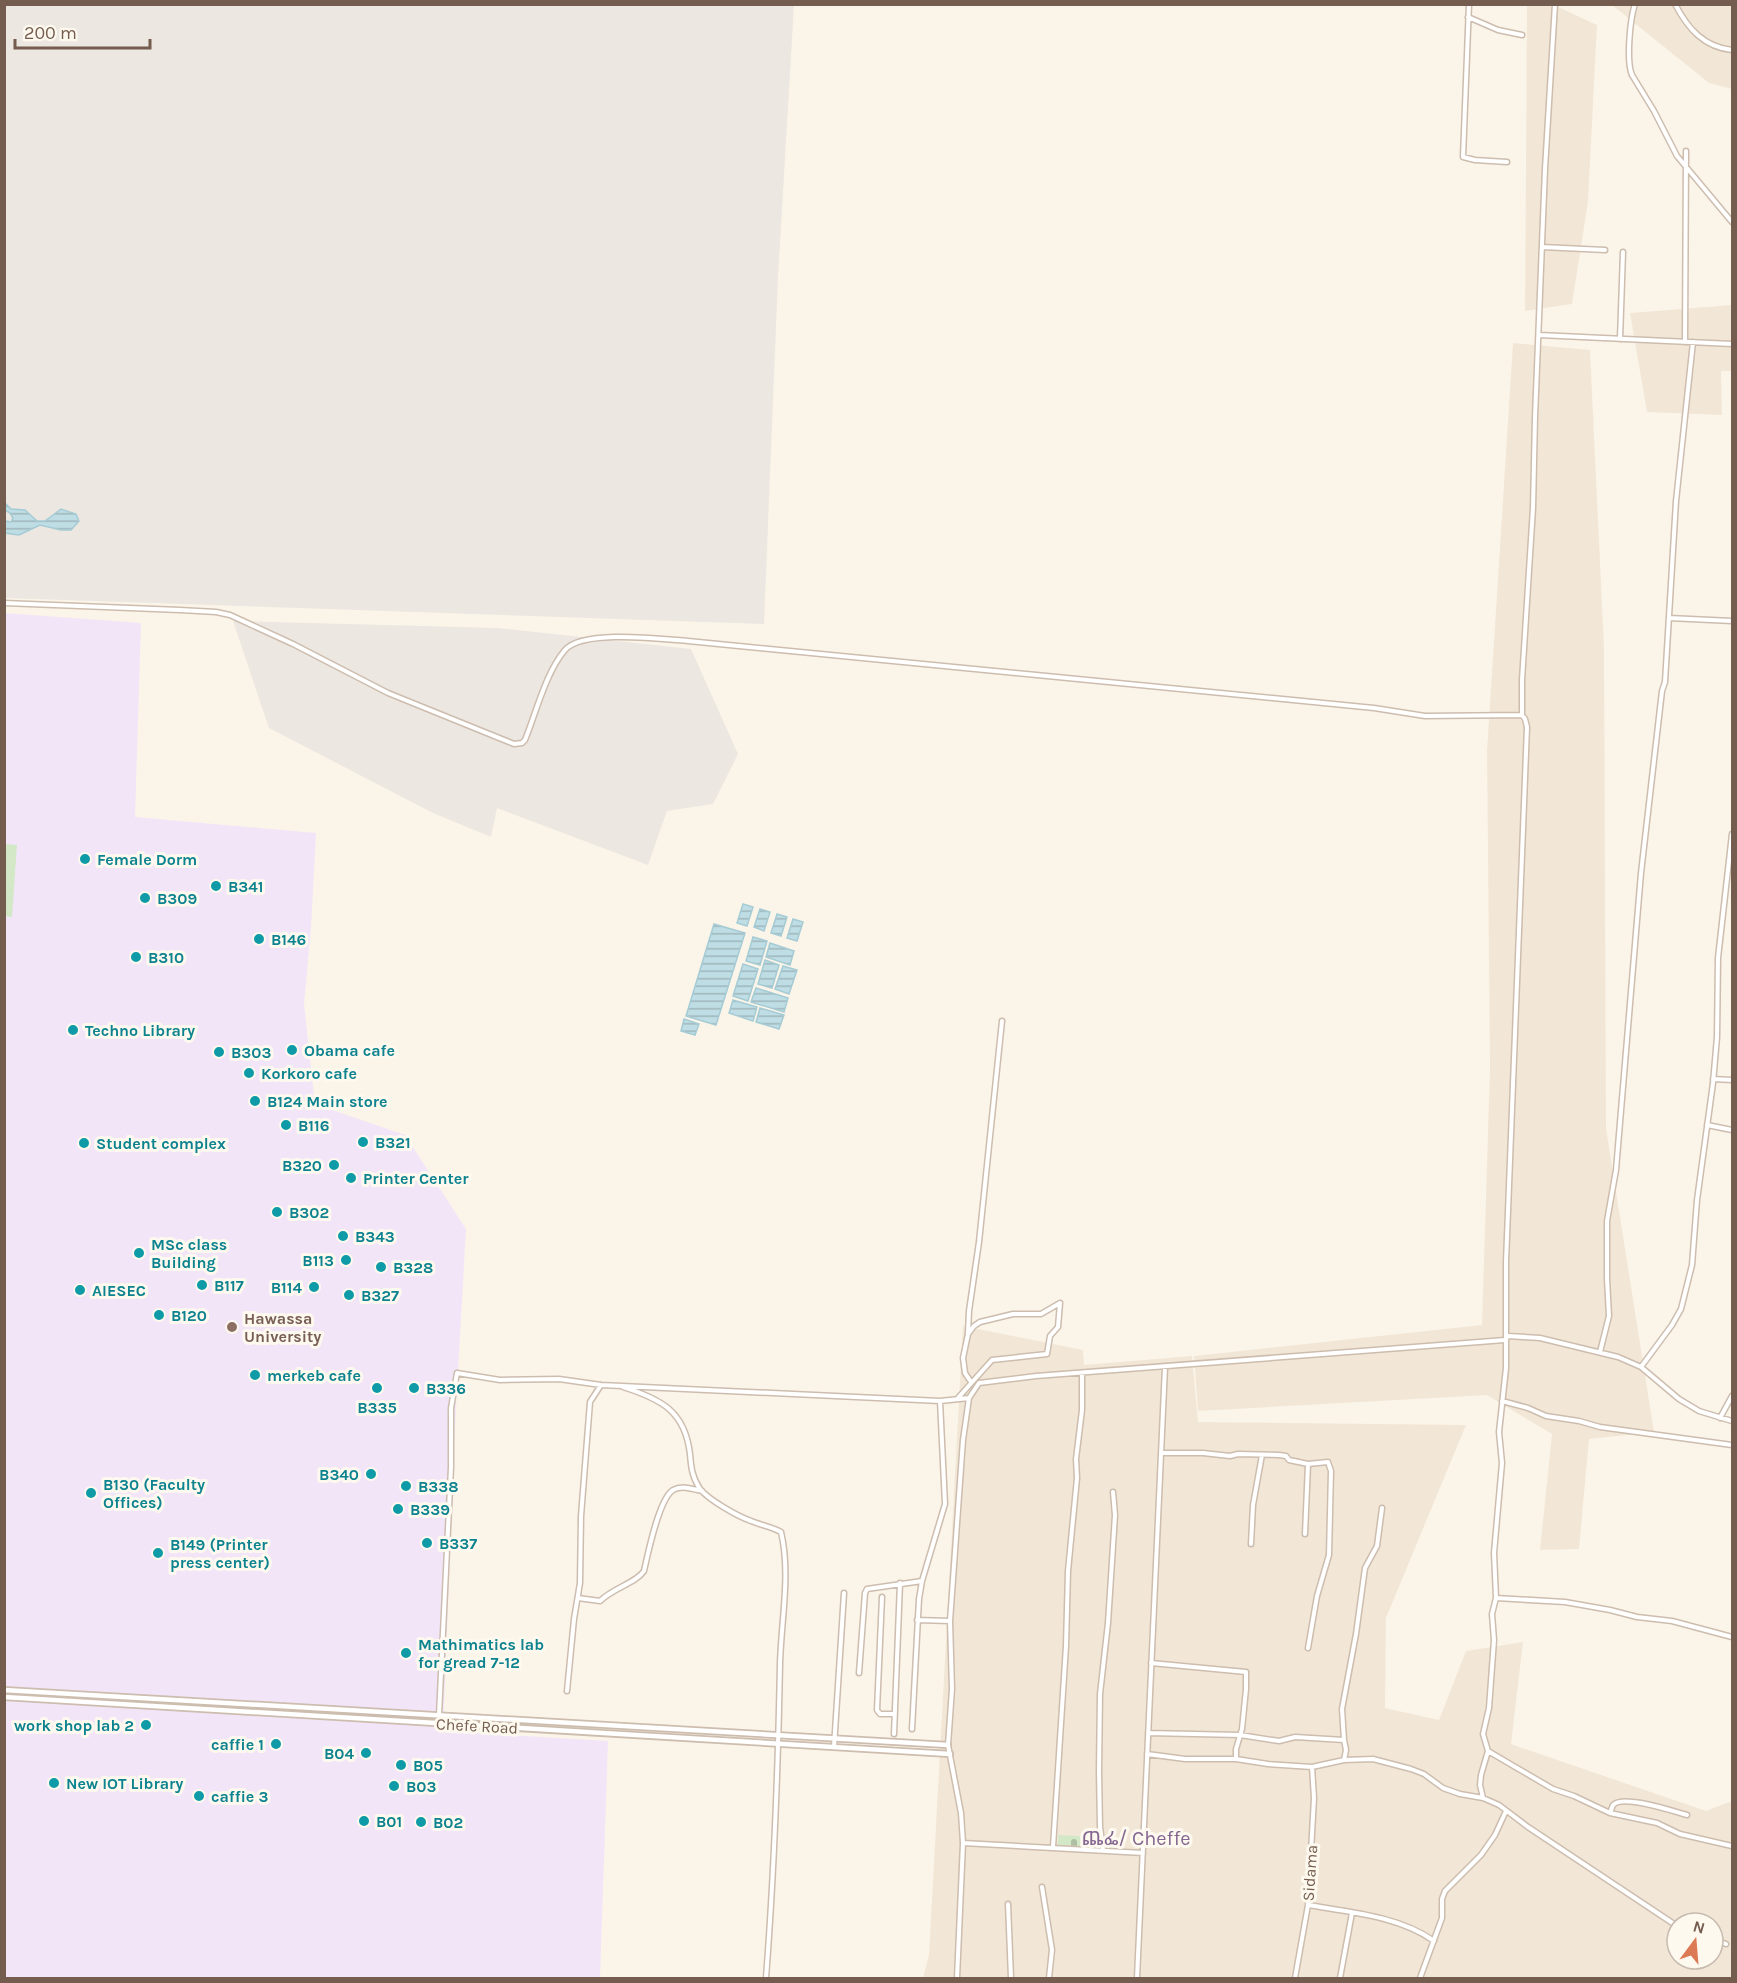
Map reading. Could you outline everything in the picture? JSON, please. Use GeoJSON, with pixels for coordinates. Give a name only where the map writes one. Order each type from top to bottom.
{"type":"FeatureCollection","features":[{"type":"Feature","properties":{"kind":"street"},"geometry":{"type":"LineString","coordinates":[[1469,4],[1463,156],[1475,160],[1507,162]]}},
{"type":"Feature","properties":{"kind":"street"},"geometry":{"type":"LineString","coordinates":[[1483,1798],[1480,1775],[1488,1751],[1483,1734],[1489,1708],[1494,1640],[1492,1614],[1496,1598],[1494,1553],[1501,1469],[1498,1432],[1506,1368],[1504,1340],[1527,728],[1522,715],[1522,680],[1533,508],[1534,417],[1555,4]]}},
{"type":"Feature","properties":{"kind":"street"},"geometry":{"type":"LineString","coordinates":[[1635,4],[1629,69],[1677,156],[1732,222]]}},
{"type":"Feature","properties":{"kind":"street"},"geometry":{"type":"LineString","coordinates":[[1675,4],[1681,16],[1702,40],[1719,48],[1732,50]]}},
{"type":"Feature","properties":{"kind":"street"},"geometry":{"type":"LineString","coordinates":[[1468,17],[1498,30],[1522,35]]}},
{"type":"Feature","properties":{"kind":"street"},"geometry":{"type":"LineString","coordinates":[[1685,342],[1686,151]]}},
{"type":"Feature","properties":{"kind":"street"},"geometry":{"type":"LineString","coordinates":[[1542,247],[1605,250]]}},
{"type":"Feature","properties":{"kind":"street"},"geometry":{"type":"LineString","coordinates":[[1620,339],[1623,252]]}},
{"type":"Feature","properties":{"kind":"street"},"geometry":{"type":"LineString","coordinates":[[1539,335],[1732,344]]}},
{"type":"Feature","properties":{"kind":"street"},"geometry":{"type":"LineString","coordinates":[[1600,1352],[1609,1316],[1607,1221],[1616,1170],[1641,873],[1665,682],[1676,501],[1694,342]]}},
{"type":"Feature","properties":{"kind":"street"},"geometry":{"type":"LineString","coordinates":[[4,603],[168,609],[224,614],[293,644],[388,693],[514,744],[525,740],[553,669],[564,650],[579,640],[603,638],[688,641],[1363,707],[1425,716],[1522,715]]}},
{"type":"Feature","properties":{"kind":"street"},"geometry":{"type":"LineString","coordinates":[[1669,618],[1732,621]]}},
{"type":"Feature","properties":{"kind":"street"},"geometry":{"type":"LineString","coordinates":[[1641,1367],[1672,1325],[1685,1298],[1692,1265],[1697,1200],[1717,1037],[1718,958],[1731,868],[1732,834]]}},
{"type":"Feature","properties":{"kind":"street"},"geometry":{"type":"LineString","coordinates":[[970,1382],[964,1373],[963,1358],[979,1242],[1002,1021]]}},
{"type":"Feature","properties":{"kind":"street"},"geometry":{"type":"LineString","coordinates":[[1713,1079],[1732,1080]]}},
{"type":"Feature","properties":{"kind":"street"},"geometry":{"type":"LineString","coordinates":[[1707,1125],[1732,1130]]}},
{"type":"Feature","properties":{"kind":"street"},"geometry":{"type":"LineString","coordinates":[[956,1400],[992,1360],[1047,1354],[1050,1336],[1058,1327],[1060,1303],[1041,1314],[1013,1314],[980,1322],[968,1334]]}},
{"type":"Feature","properties":{"kind":"street"},"geometry":{"type":"LineString","coordinates":[[957,1978],[963,1843],[961,1813],[948,1745],[952,1689],[950,1621],[963,1440],[969,1398],[979,1383],[1504,1340],[1508,1336],[1540,1338],[1600,1352],[1641,1367],[1679,1399],[1699,1411],[1732,1422]]}},
{"type":"Feature","properties":{"kind":"street"},"geometry":{"type":"LineString","coordinates":[[1137,1978],[1144,1783],[1165,1367]]}},
{"type":"Feature","properties":{"kind":"street"},"geometry":{"type":"LineString","coordinates":[[439,1715],[451,1467],[451,1408],[457,1373],[500,1380],[559,1379],[616,1386],[940,1401],[969,1398]]}},
{"type":"Feature","properties":{"kind":"street"},"geometry":{"type":"LineString","coordinates":[[1053,1847],[1066,1646],[1068,1571],[1082,1410],[1082,1373]]}},
{"type":"Feature","properties":{"kind":"street"},"geometry":{"type":"LineString","coordinates":[[567,1691],[572,1630],[580,1583],[581,1516],[590,1402],[601,1385]]}},
{"type":"Feature","properties":{"kind":"street"},"geometry":{"type":"LineString","coordinates":[[616,1386],[659,1401],[681,1421],[687,1436],[691,1471],[702,1491]]}},
{"type":"Feature","properties":{"kind":"street"},"geometry":{"type":"LineString","coordinates":[[1720,1418],[1732,1396]]}},
{"type":"Feature","properties":{"kind":"street"},"geometry":{"type":"LineString","coordinates":[[912,1729],[917,1620],[922,1581],[945,1504],[940,1401]]}},
{"type":"Feature","properties":{"kind":"street"},"geometry":{"type":"LineString","coordinates":[[1502,1401],[1546,1416],[1600,1427],[1732,1445]]}},
{"type":"Feature","properties":{"kind":"street"},"geometry":{"type":"LineString","coordinates":[[1161,1453],[1286,1456],[1289,1461],[1308,1464],[1328,1462],[1332,1471],[1329,1555],[1317,1596],[1308,1647]]}},
{"type":"Feature","properties":{"kind":"street"},"geometry":{"type":"LineString","coordinates":[[1251,1544],[1253,1505],[1262,1455]]}},
{"type":"Feature","properties":{"kind":"street"},"geometry":{"type":"LineString","coordinates":[[1305,1534],[1308,1464]]}},
{"type":"Feature","properties":{"kind":"street"},"geometry":{"type":"LineString","coordinates":[[578,1598],[600,1601],[617,1587],[641,1575],[668,1496],[680,1488],[702,1491],[735,1513],[781,1532],[785,1569],[776,1816],[766,1978]]}},
{"type":"Feature","properties":{"kind":"street"},"geometry":{"type":"LineString","coordinates":[[1103,1849],[1100,1827],[1100,1729],[1115,1515],[1113,1491]]}},
{"type":"Feature","properties":{"kind":"street"},"geometry":{"type":"LineString","coordinates":[[1344,1760],[1346,1750],[1342,1709],[1365,1568],[1377,1546],[1382,1508]]}},
{"type":"Feature","properties":{"kind":"street"},"geometry":{"type":"LineString","coordinates":[[859,1673],[867,1589],[922,1581]]}},
{"type":"Feature","properties":{"kind":"street"},"geometry":{"type":"LineString","coordinates":[[894,1734],[900,1583]]}},
{"type":"Feature","properties":{"kind":"street"},"geometry":{"type":"LineString","coordinates":[[834,1747],[844,1593]]}},
{"type":"Feature","properties":{"kind":"street"},"geometry":{"type":"LineString","coordinates":[[882,1597],[877,1710],[880,1714],[895,1714]]}},
{"type":"Feature","properties":{"kind":"street"},"geometry":{"type":"LineString","coordinates":[[1496,1598],[1565,1602],[1637,1617],[1672,1621],[1732,1637]]}},
{"type":"Feature","properties":{"kind":"street"},"geometry":{"type":"LineString","coordinates":[[917,1620],[950,1621]]}},
{"type":"Feature","properties":{"kind":"street"},"geometry":{"type":"LineString","coordinates":[[1151,1663],[1246,1672],[1246,1689],[1236,1759]]}},
{"type":"Feature","properties":{"kind":"street","name":"Chefe Road"},"geometry":{"type":"LineString","coordinates":[[4,1690],[948,1745]]}},
{"type":"Feature","properties":{"kind":"street","name":"Chefe Road"},"geometry":{"type":"LineString","coordinates":[[4,1697],[950,1754]]}},
{"type":"Feature","properties":{"kind":"street"},"geometry":{"type":"LineString","coordinates":[[1148,1733],[1239,1735],[1279,1741],[1295,1737],[1344,1740]]}},
{"type":"Feature","properties":{"kind":"street"},"geometry":{"type":"LineString","coordinates":[[1488,1751],[1553,1789],[1574,1796],[1610,1814],[1657,1823],[1680,1834],[1732,1846]]}},
{"type":"Feature","properties":{"kind":"street"},"geometry":{"type":"LineString","coordinates":[[1147,1754],[1185,1759],[1236,1759],[1312,1767],[1344,1760],[1373,1759],[1401,1766],[1424,1774],[1443,1788],[1473,1798],[1483,1798],[1506,1810],[1665,1918]]}},
{"type":"Feature","properties":{"kind":"street","name":"Sidama"},"geometry":{"type":"LineString","coordinates":[[1295,1978],[1308,1905],[1314,1798],[1312,1767]]}},
{"type":"Feature","properties":{"kind":"street"},"geometry":{"type":"LineString","coordinates":[[1610,1814],[1613,1805],[1620,1800],[1687,1815]]}},
{"type":"Feature","properties":{"kind":"street"},"geometry":{"type":"LineString","coordinates":[[1420,1978],[1442,1918],[1444,1891],[1481,1855],[1495,1835],[1506,1810]]}},
{"type":"Feature","properties":{"kind":"street"},"geometry":{"type":"LineString","coordinates":[[963,1843],[1143,1853]]}},
{"type":"Feature","properties":{"kind":"street"},"geometry":{"type":"LineString","coordinates":[[1042,1887],[1051,1935],[1049,1978]]}},
{"type":"Feature","properties":{"kind":"street"},"geometry":{"type":"LineString","coordinates":[[1008,1904],[1011,1978]]}},
{"type":"Feature","properties":{"kind":"street"},"geometry":{"type":"LineString","coordinates":[[1308,1905],[1352,1913],[1420,1931],[1434,1941]]}},
{"type":"Feature","properties":{"kind":"street"},"geometry":{"type":"LineString","coordinates":[[1340,1978],[1352,1913]]}},
{"type":"Feature","properties":{"kind":"shaded area"},"geometry":{"type":"Polygon","coordinates":[[[5,5],[794,5],[778,277],[764,624],[5,598],[5,5]]]}},
{"type":"Feature","properties":{"kind":"shaded area"},"geometry":{"type":"Polygon","coordinates":[[[1527,5],[1554,5],[1597,25],[1588,202],[1572,304],[1525,311],[1527,5]]]}},
{"type":"Feature","properties":{"kind":"shaded area"},"geometry":{"type":"Polygon","coordinates":[[[1612,5],[1732,5],[1732,89],[1709,83],[1612,5]]]}},
{"type":"Feature","properties":{"kind":"shaded area"},"geometry":{"type":"Polygon","coordinates":[[[1732,305],[1732,371],[1721,371],[1722,415],[1647,412],[1630,313],[1732,305]]]}},
{"type":"Feature","properties":{"kind":"shaded area"},"geometry":{"type":"Polygon","coordinates":[[[1513,343],[1590,350],[1604,647],[1606,1128],[1654,1432],[1589,1439],[1579,1549],[1540,1550],[1552,1434],[1487,1395],[1198,1411],[1194,1356],[1482,1325],[1490,1068],[1487,751],[1513,343]]]}},
{"type":"Feature","properties":{"kind":"shaded area","name":"Hawassa University"},"geometry":{"type":"Polygon","coordinates":[[[4,613],[141,623],[135,817],[316,833],[304,1004],[315,1104],[405,1135],[466,1229],[455,1425],[443,1731],[608,1741],[600,1978],[5,1978],[4,613]]]}},
{"type":"Feature","properties":{"kind":"shaded area"},"geometry":{"type":"Polygon","coordinates":[[[233,621],[498,628],[691,649],[738,754],[713,804],[667,811],[648,865],[497,808],[491,837],[433,813],[269,728],[233,621]]]}},
{"type":"Feature","properties":{"kind":"shaded area"},"geometry":{"type":"Polygon","coordinates":[[[963,1326],[1083,1350],[1084,1365],[1192,1356],[1198,1422],[1466,1425],[1386,1618],[1385,1708],[1439,1720],[1466,1651],[1523,1642],[1511,1744],[1706,1811],[1729,1802],[1732,1803],[1732,1978],[923,1978],[929,1955],[963,1326]]]}},
{"type":"Feature","properties":{"kind":"green space"},"geometry":{"type":"Polygon","coordinates":[[[5,844],[17,845],[12,917],[5,916],[5,844]]]}},
{"type":"Feature","properties":{"kind":"green space"},"geometry":{"type":"Polygon","coordinates":[[[1058,1835],[1117,1838],[1117,1848],[1058,1845],[1058,1835]]]}},
{"type":"Feature","properties":{"kind":"water"},"geometry":{"type":"Polygon","coordinates":[[[4,502],[11,509],[25,510],[37,521],[45,521],[61,509],[76,514],[79,521],[71,530],[40,525],[19,535],[5,533],[5,521],[11,522],[13,518],[5,510],[4,502]]]}},
{"type":"Feature","properties":{"kind":"water"},"geometry":{"type":"Polygon","coordinates":[[[743,904],[753,907],[747,926],[737,923],[743,904]]]}},
{"type":"Feature","properties":{"kind":"water"},"geometry":{"type":"Polygon","coordinates":[[[760,909],[770,912],[764,931],[754,927],[760,909]]]}},
{"type":"Feature","properties":{"kind":"water"},"geometry":{"type":"Polygon","coordinates":[[[777,914],[787,917],[781,936],[771,933],[777,914]]]}},
{"type":"Feature","properties":{"kind":"water"},"geometry":{"type":"Polygon","coordinates":[[[793,919],[803,922],[797,941],[787,938],[793,919]]]}},
{"type":"Feature","properties":{"kind":"water"},"geometry":{"type":"Polygon","coordinates":[[[714,924],[745,933],[716,1025],[686,1016],[714,924]]]}},
{"type":"Feature","properties":{"kind":"water"},"geometry":{"type":"Polygon","coordinates":[[[753,937],[767,941],[760,965],[746,961],[753,937]]]}},
{"type":"Feature","properties":{"kind":"water"},"geometry":{"type":"Polygon","coordinates":[[[770,943],[794,951],[790,965],[766,957],[770,943]]]}},
{"type":"Feature","properties":{"kind":"water"},"geometry":{"type":"Polygon","coordinates":[[[765,960],[779,965],[772,988],[758,984],[765,960]]]}},
{"type":"Feature","properties":{"kind":"water"},"geometry":{"type":"Polygon","coordinates":[[[743,964],[758,969],[748,1001],[733,996],[743,964]]]}},
{"type":"Feature","properties":{"kind":"water"},"geometry":{"type":"Polygon","coordinates":[[[783,966],[797,970],[789,994],[775,989],[783,966]]]}},
{"type":"Feature","properties":{"kind":"water"},"geometry":{"type":"Polygon","coordinates":[[[756,988],[788,998],[784,1012],[751,1002],[756,988]]]}},
{"type":"Feature","properties":{"kind":"water"},"geometry":{"type":"Polygon","coordinates":[[[733,1000],[757,1007],[753,1021],[729,1013],[733,1000]]]}},
{"type":"Feature","properties":{"kind":"water"},"geometry":{"type":"Polygon","coordinates":[[[760,1008],[784,1015],[779,1029],[756,1022],[760,1008]]]}},
{"type":"Feature","properties":{"kind":"water"},"geometry":{"type":"Polygon","coordinates":[[[684,1019],[699,1024],[695,1035],[681,1031],[684,1019]]]}},
{"type":"Feature","properties":{"kind":"place","name":"Female Dorm"},"geometry":{"type":"Point","coordinates":[85,859]}},
{"type":"Feature","properties":{"kind":"place","name":"B341"},"geometry":{"type":"Point","coordinates":[216,886]}},
{"type":"Feature","properties":{"kind":"place","name":"B309"},"geometry":{"type":"Point","coordinates":[145,898]}},
{"type":"Feature","properties":{"kind":"place","name":"B146"},"geometry":{"type":"Point","coordinates":[259,939]}},
{"type":"Feature","properties":{"kind":"place","name":"B310"},"geometry":{"type":"Point","coordinates":[136,957]}},
{"type":"Feature","properties":{"kind":"place","name":"Techno Library"},"geometry":{"type":"Point","coordinates":[73,1030]}},
{"type":"Feature","properties":{"kind":"place","name":"Obama cafe"},"geometry":{"type":"Point","coordinates":[292,1050]}},
{"type":"Feature","properties":{"kind":"place","name":"B303"},"geometry":{"type":"Point","coordinates":[219,1052]}},
{"type":"Feature","properties":{"kind":"place","name":"Korkoro cafe"},"geometry":{"type":"Point","coordinates":[249,1073]}},
{"type":"Feature","properties":{"kind":"place","name":"B124 Main store"},"geometry":{"type":"Point","coordinates":[255,1101]}},
{"type":"Feature","properties":{"kind":"place","name":"B116"},"geometry":{"type":"Point","coordinates":[286,1125]}},
{"type":"Feature","properties":{"kind":"place","name":"B321"},"geometry":{"type":"Point","coordinates":[363,1142]}},
{"type":"Feature","properties":{"kind":"place","name":"Student complex"},"geometry":{"type":"Point","coordinates":[84,1143]}},
{"type":"Feature","properties":{"kind":"place","name":"B320"},"geometry":{"type":"Point","coordinates":[334,1165]}},
{"type":"Feature","properties":{"kind":"place","name":"Printer Center"},"geometry":{"type":"Point","coordinates":[351,1178]}},
{"type":"Feature","properties":{"kind":"place","name":"B302"},"geometry":{"type":"Point","coordinates":[277,1212]}},
{"type":"Feature","properties":{"kind":"place","name":"B343"},"geometry":{"type":"Point","coordinates":[343,1236]}},
{"type":"Feature","properties":{"kind":"place","name":"MSc class Building"},"geometry":{"type":"Point","coordinates":[139,1253]}},
{"type":"Feature","properties":{"kind":"place","name":"B113"},"geometry":{"type":"Point","coordinates":[346,1260]}},
{"type":"Feature","properties":{"kind":"place","name":"B328"},"geometry":{"type":"Point","coordinates":[381,1267]}},
{"type":"Feature","properties":{"kind":"place","name":"B117"},"geometry":{"type":"Point","coordinates":[202,1285]}},
{"type":"Feature","properties":{"kind":"place","name":"B114"},"geometry":{"type":"Point","coordinates":[314,1287]}},
{"type":"Feature","properties":{"kind":"place","name":"AIESEC"},"geometry":{"type":"Point","coordinates":[80,1290]}},
{"type":"Feature","properties":{"kind":"place","name":"B327"},"geometry":{"type":"Point","coordinates":[349,1295]}},
{"type":"Feature","properties":{"kind":"place","name":"B120"},"geometry":{"type":"Point","coordinates":[159,1315]}},
{"type":"Feature","properties":{"kind":"place","name":"Hawassa University"},"geometry":{"type":"Point","coordinates":[232,1327]}},
{"type":"Feature","properties":{"kind":"place","name":"merkeb cafe"},"geometry":{"type":"Point","coordinates":[255,1375]}},
{"type":"Feature","properties":{"kind":"place","name":"B335"},"geometry":{"type":"Point","coordinates":[377,1388]}},
{"type":"Feature","properties":{"kind":"place","name":"B336"},"geometry":{"type":"Point","coordinates":[414,1388]}},
{"type":"Feature","properties":{"kind":"place","name":"B340"},"geometry":{"type":"Point","coordinates":[371,1474]}},
{"type":"Feature","properties":{"kind":"place","name":"B338"},"geometry":{"type":"Point","coordinates":[406,1486]}},
{"type":"Feature","properties":{"kind":"place","name":"B130 (Faculty Offices)"},"geometry":{"type":"Point","coordinates":[91,1493]}},
{"type":"Feature","properties":{"kind":"place","name":"B339"},"geometry":{"type":"Point","coordinates":[398,1509]}},
{"type":"Feature","properties":{"kind":"place","name":"B337"},"geometry":{"type":"Point","coordinates":[427,1543]}},
{"type":"Feature","properties":{"kind":"place","name":"B149 (Printer press center)"},"geometry":{"type":"Point","coordinates":[158,1553]}},
{"type":"Feature","properties":{"kind":"place","name":"Mathimatics lab for gread 7-12"},"geometry":{"type":"Point","coordinates":[406,1653]}},
{"type":"Feature","properties":{"kind":"place","name":"work shop lab 2"},"geometry":{"type":"Point","coordinates":[146,1725]}},
{"type":"Feature","properties":{"kind":"place","name":"caffie 1"},"geometry":{"type":"Point","coordinates":[276,1744]}},
{"type":"Feature","properties":{"kind":"place","name":"B04"},"geometry":{"type":"Point","coordinates":[366,1753]}},
{"type":"Feature","properties":{"kind":"place","name":"B05"},"geometry":{"type":"Point","coordinates":[401,1765]}},
{"type":"Feature","properties":{"kind":"place","name":"New IOT Library"},"geometry":{"type":"Point","coordinates":[54,1783]}},
{"type":"Feature","properties":{"kind":"place","name":"B03"},"geometry":{"type":"Point","coordinates":[394,1786]}},
{"type":"Feature","properties":{"kind":"place","name":"caffie 3"},"geometry":{"type":"Point","coordinates":[199,1796]}},
{"type":"Feature","properties":{"kind":"place","name":"B01"},"geometry":{"type":"Point","coordinates":[364,1821]}},
{"type":"Feature","properties":{"kind":"place","name":"B02"},"geometry":{"type":"Point","coordinates":[421,1822]}},
{"type":"Feature","properties":{"kind":"district","name":"ጨፌ/ Cheffe"},"geometry":{"type":"Point","coordinates":[1136,1838]}}]}
